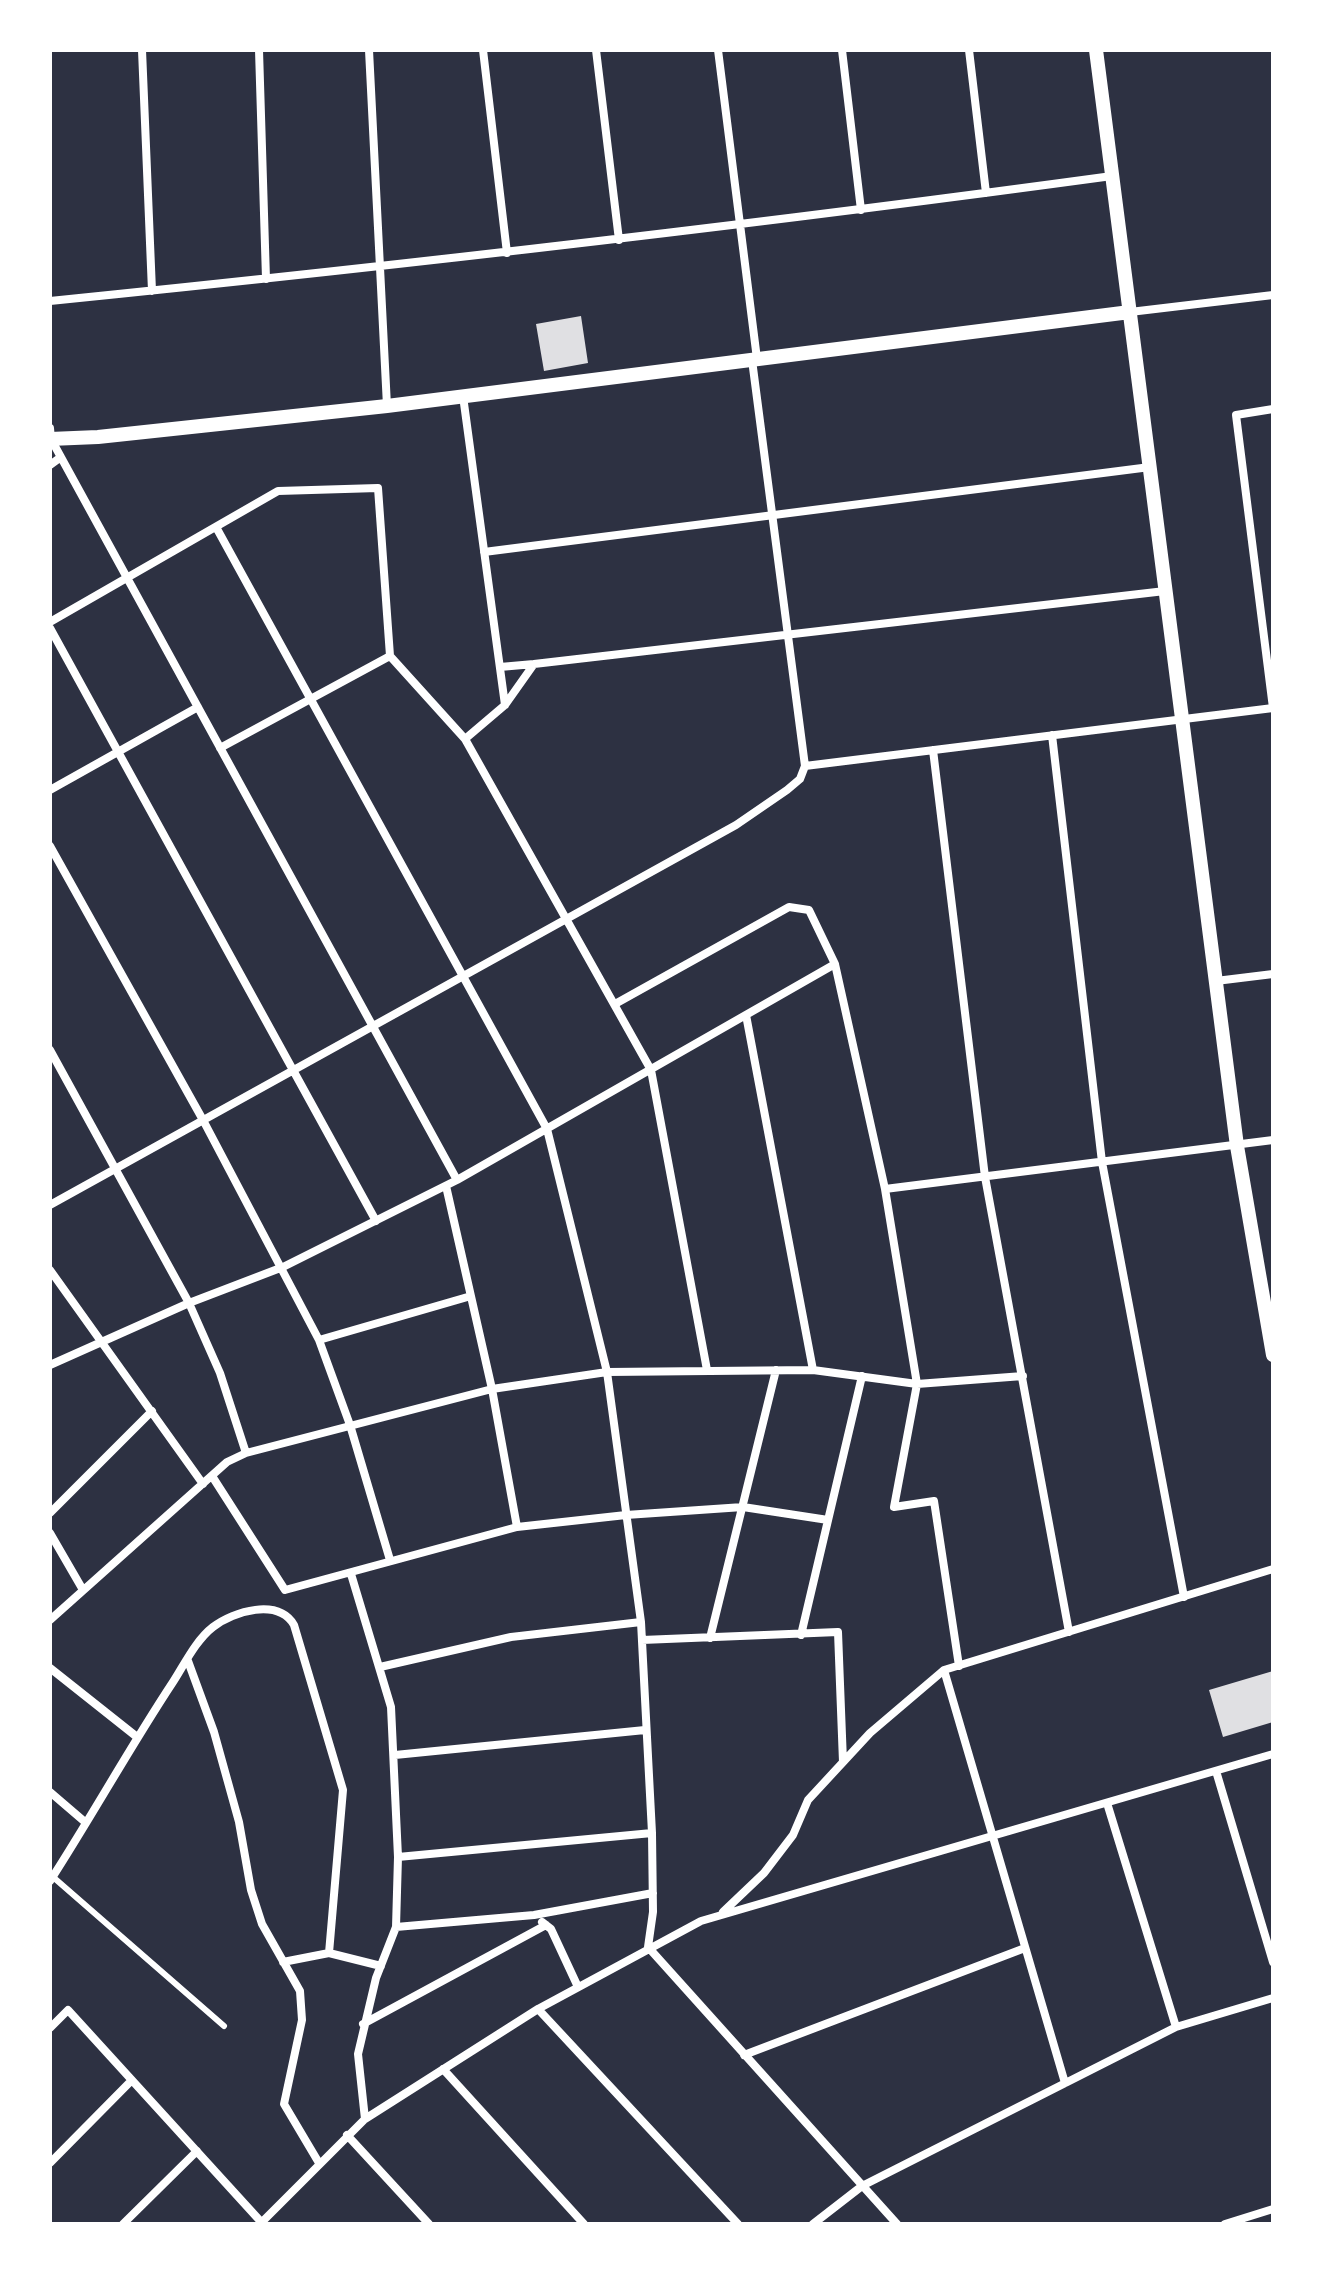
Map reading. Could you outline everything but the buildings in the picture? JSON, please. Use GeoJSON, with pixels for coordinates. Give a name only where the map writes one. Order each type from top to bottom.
{"type":"FeatureCollection","features":[{"type":"Feature","properties":{"kind":"street"},"geometry":{"type":"LineString","coordinates":[[142,50],[152,291]]}},
{"type":"Feature","properties":{"kind":"street"},"geometry":{"type":"LineString","coordinates":[[259,50],[266,279]]}},
{"type":"Feature","properties":{"kind":"street"},"geometry":{"type":"LineString","coordinates":[[369,50],[387,406]]}},
{"type":"Feature","properties":{"kind":"street"},"geometry":{"type":"LineString","coordinates":[[483,50],[507,253]]}},
{"type":"Feature","properties":{"kind":"street"},"geometry":{"type":"LineString","coordinates":[[596,50],[619,240]]}},
{"type":"Feature","properties":{"kind":"street"},"geometry":{"type":"LineString","coordinates":[[50,1205],[736,825],[800,779],[805,766],[770,515],[718,50]]}},
{"type":"Feature","properties":{"kind":"street"},"geometry":{"type":"LineString","coordinates":[[842,50],[861,210]]}},
{"type":"Feature","properties":{"kind":"street"},"geometry":{"type":"LineString","coordinates":[[969,50],[986,193]]}},
{"type":"Feature","properties":{"kind":"street"},"geometry":{"type":"LineString","coordinates":[[1096,50],[1237,1146],[1273,1355]]}},
{"type":"Feature","properties":{"kind":"street"},"geometry":{"type":"LineString","coordinates":[[50,301],[380,268],[740,226],[1112,176]]}},
{"type":"Feature","properties":{"kind":"street"},"geometry":{"type":"LineString","coordinates":[[50,439],[387,406],[1273,295]]}},
{"type":"Feature","properties":{"kind":"street"},"geometry":{"type":"LineString","coordinates":[[463,396],[505,705]]}},
{"type":"Feature","properties":{"kind":"street"},"geometry":{"type":"LineString","coordinates":[[805,766],[1273,708],[1236,415],[1273,409]]}},
{"type":"Feature","properties":{"kind":"street"},"geometry":{"type":"LineString","coordinates":[[50,428],[50,439],[457,1180]]}},
{"type":"Feature","properties":{"kind":"street"},"geometry":{"type":"LineString","coordinates":[[50,465],[61,457]]}},
{"type":"Feature","properties":{"kind":"street"},"geometry":{"type":"LineString","coordinates":[[484,552],[1150,467]]}},
{"type":"Feature","properties":{"kind":"street"},"geometry":{"type":"LineString","coordinates":[[50,622],[278,491],[378,488],[390,656],[465,739],[651,1070],[707,1370]]}},
{"type":"Feature","properties":{"kind":"street"},"geometry":{"type":"LineString","coordinates":[[216,527],[547,1129],[607,1372],[641,1622],[652,1833],[653,1893],[648,1947],[897,2224]]}},
{"type":"Feature","properties":{"kind":"street"},"geometry":{"type":"LineString","coordinates":[[500,667],[785,637],[1165,591]]}},
{"type":"Feature","properties":{"kind":"street"},"geometry":{"type":"LineString","coordinates":[[50,628],[376,1221]]}},
{"type":"Feature","properties":{"kind":"street"},"geometry":{"type":"LineString","coordinates":[[220,748],[390,656]]}},
{"type":"Feature","properties":{"kind":"street"},"geometry":{"type":"LineString","coordinates":[[465,739],[505,705],[534,664]]}},
{"type":"Feature","properties":{"kind":"street"},"geometry":{"type":"LineString","coordinates":[[50,790],[198,707]]}},
{"type":"Feature","properties":{"kind":"street"},"geometry":{"type":"LineString","coordinates":[[1052,735],[1102,1162],[1184,1597]]}},
{"type":"Feature","properties":{"kind":"street"},"geometry":{"type":"LineString","coordinates":[[933,750],[985,1177],[1069,1632]]}},
{"type":"Feature","properties":{"kind":"street"},"geometry":{"type":"LineString","coordinates":[[50,846],[203,1120],[319,1340],[350,1425],[390,1560]]}},
{"type":"Feature","properties":{"kind":"street"},"geometry":{"type":"LineString","coordinates":[[615,1004],[789,907],[809,910],[835,964],[885,1189],[917,1384],[894,1507],[934,1501],[959,1666]]}},
{"type":"Feature","properties":{"kind":"street"},"geometry":{"type":"LineString","coordinates":[[50,1365],[189,1303],[283,1267],[446,1186],[835,964]]}},
{"type":"Feature","properties":{"kind":"street"},"geometry":{"type":"LineString","coordinates":[[1216,981],[1273,974]]}},
{"type":"Feature","properties":{"kind":"street"},"geometry":{"type":"LineString","coordinates":[[746,1015],[813,1370]]}},
{"type":"Feature","properties":{"kind":"street"},"geometry":{"type":"LineString","coordinates":[[50,1050],[189,1303],[220,1373],[246,1453]]}},
{"type":"Feature","properties":{"kind":"street"},"geometry":{"type":"LineString","coordinates":[[885,1189],[1273,1140]]}},
{"type":"Feature","properties":{"kind":"street"},"geometry":{"type":"LineString","coordinates":[[446,1186],[492,1389],[517,1527]]}},
{"type":"Feature","properties":{"kind":"street"},"geometry":{"type":"LineString","coordinates":[[50,1270],[203,1484]]}},
{"type":"Feature","properties":{"kind":"street"},"geometry":{"type":"LineString","coordinates":[[319,1340],[471,1296]]}},
{"type":"Feature","properties":{"kind":"street"},"geometry":{"type":"LineString","coordinates":[[710,1638],[776,1370]]}},
{"type":"Feature","properties":{"kind":"street"},"geometry":{"type":"LineString","coordinates":[[50,1620],[227,1462],[246,1453],[492,1389],[607,1372],[813,1370],[917,1384],[1023,1376]]}},
{"type":"Feature","properties":{"kind":"street"},"geometry":{"type":"LineString","coordinates":[[801,1635],[862,1376]]}},
{"type":"Feature","properties":{"kind":"street"},"geometry":{"type":"LineString","coordinates":[[50,1513],[152,1411]]}},
{"type":"Feature","properties":{"kind":"street"},"geometry":{"type":"LineString","coordinates":[[212,1476],[285,1590],[517,1527],[743,1507],[828,1520]]}},
{"type":"Feature","properties":{"kind":"street"},"geometry":{"type":"LineString","coordinates":[[50,1533],[83,1590]]}},
{"type":"Feature","properties":{"kind":"street"},"geometry":{"type":"LineString","coordinates":[[719,1916],[764,1873],[793,1835],[808,1800],[870,1733],[944,1670],[1273,1569]]}},
{"type":"Feature","properties":{"kind":"street"},"geometry":{"type":"LineString","coordinates":[[351,1574],[391,1707],[398,1857],[396,1927],[363,2024],[359,2066],[365,2119]]}},
{"type":"Feature","properties":{"kind":"street"},"geometry":{"type":"LineString","coordinates":[[51,1879],[137,1737],[212,1628],[242,1613],[274,1608],[289,1615],[294,1625],[343,1790],[329,1953]]}},
{"type":"Feature","properties":{"kind":"street"},"geometry":{"type":"LineString","coordinates":[[380,1667],[511,1637],[641,1622]]}},
{"type":"Feature","properties":{"kind":"street"},"geometry":{"type":"LineString","coordinates":[[642,1640],[838,1632],[843,1762]]}},
{"type":"Feature","properties":{"kind":"street"},"geometry":{"type":"LineString","coordinates":[[188,1661],[214,1732],[262,1924],[300,1991],[302,2020],[284,2104],[319,2163]]}},
{"type":"Feature","properties":{"kind":"street"},"geometry":{"type":"LineString","coordinates":[[50,1668],[137,1737]]}},
{"type":"Feature","properties":{"kind":"street"},"geometry":{"type":"LineString","coordinates":[[944,1670],[1065,2083]]}},
{"type":"Feature","properties":{"kind":"street"},"geometry":{"type":"LineString","coordinates":[[395,1755],[645,1730]]}},
{"type":"Feature","properties":{"kind":"street"},"geometry":{"type":"LineString","coordinates":[[50,2028],[68,2010],[261,2223],[365,2119],[538,2009],[648,1947],[719,1916],[1273,1754]]}},
{"type":"Feature","properties":{"kind":"street"},"geometry":{"type":"LineString","coordinates":[[1216,1771],[1273,1962]]}},
{"type":"Feature","properties":{"kind":"street"},"geometry":{"type":"LineString","coordinates":[[50,1792],[85,1822]]}},
{"type":"Feature","properties":{"kind":"street"},"geometry":{"type":"LineString","coordinates":[[1107,1803],[1176,2027]]}},
{"type":"Feature","properties":{"kind":"street"},"geometry":{"type":"LineString","coordinates":[[398,1857],[652,1833]]}},
{"type":"Feature","properties":{"kind":"street"},"geometry":{"type":"LineString","coordinates":[[396,1927],[534,1915],[653,1893]]}},
{"type":"Feature","properties":{"kind":"street"},"geometry":{"type":"LineString","coordinates":[[534,1915],[546,1925],[561,1947],[578,1987]]}},
{"type":"Feature","properties":{"kind":"street"},"geometry":{"type":"LineString","coordinates":[[363,2024],[546,1925]]}},
{"type":"Feature","properties":{"kind":"street"},"geometry":{"type":"LineString","coordinates":[[744,2055],[1025,1948]]}},
{"type":"Feature","properties":{"kind":"street"},"geometry":{"type":"LineString","coordinates":[[283,1962],[329,1953],[381,1966]]}},
{"type":"Feature","properties":{"kind":"street"},"geometry":{"type":"LineString","coordinates":[[813,2224],[862,2186],[1176,2027],[1273,1998]]}},
{"type":"Feature","properties":{"kind":"street"},"geometry":{"type":"LineString","coordinates":[[538,2009],[738,2224]]}},
{"type":"Feature","properties":{"kind":"street"},"geometry":{"type":"LineString","coordinates":[[443,2069],[584,2224]]}},
{"type":"Feature","properties":{"kind":"street"},"geometry":{"type":"LineString","coordinates":[[50,2163],[132,2080]]}},
{"type":"Feature","properties":{"kind":"street"},"geometry":{"type":"LineString","coordinates":[[347,2135],[429,2224]]}},
{"type":"Feature","properties":{"kind":"street"},"geometry":{"type":"LineString","coordinates":[[123,2224],[197,2151]]}},
{"type":"Feature","properties":{"kind":"street"},"geometry":{"type":"LineString","coordinates":[[1225,2224],[1273,2209]]}},
{"type":"Feature","properties":{"kind":"lane"},"geometry":{"type":"LineString","coordinates":[[51,1879],[224,2026]]}}]}
